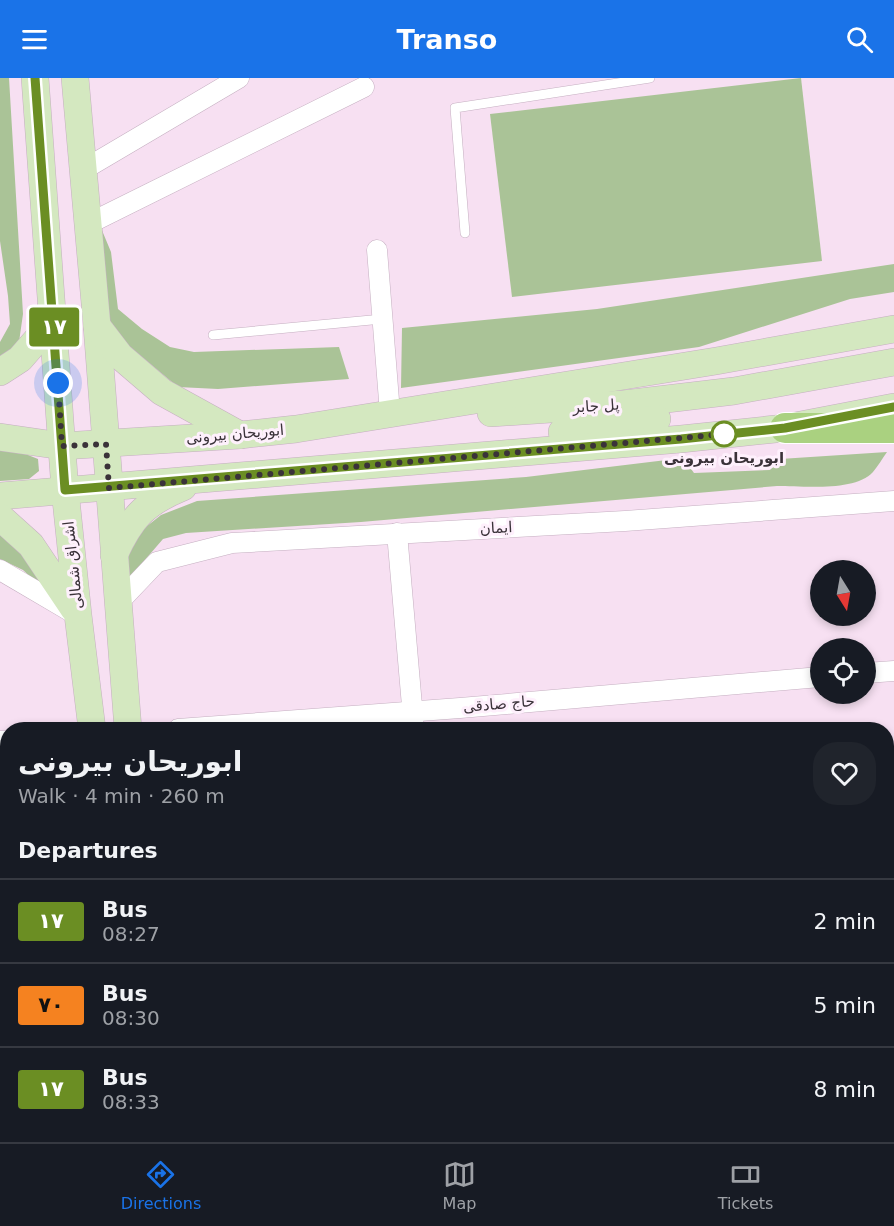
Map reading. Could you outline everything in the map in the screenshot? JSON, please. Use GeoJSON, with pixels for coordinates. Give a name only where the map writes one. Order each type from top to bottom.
{"type":"FeatureCollection","features":[{"type":"Feature","properties":{"kind":"main road","name":"اشراق شمالی"},"geometry":{"type":"LineString","coordinates":[[35,78],[65,490],[91,722]]}},
{"type":"Feature","properties":{"kind":"main road"},"geometry":{"type":"LineString","coordinates":[[75,78],[127,722]]}},
{"type":"Feature","properties":{"kind":"main road"},"geometry":{"type":"LineString","coordinates":[[48,248],[58,254],[69,256],[81,253],[89,235]]}},
{"type":"Feature","properties":{"kind":"main road"},"geometry":{"type":"LineString","coordinates":[[0,372],[20,359],[48,327],[52,298]]}},
{"type":"Feature","properties":{"kind":"main road"},"geometry":{"type":"LineString","coordinates":[[97,326],[120,356],[162,392],[240,435]]}},
{"type":"Feature","properties":{"kind":"main road","name":"ابوریحان بیرونی"},"geometry":{"type":"LineString","coordinates":[[0,437],[62,446],[240,435],[296,429],[739,357],[894,329]]}},
{"type":"Feature","properties":{"kind":"main road","name":"پل جابر"},"geometry":{"type":"LineString","coordinates":[[296,429],[624,404],[734,391],[894,362]]}},
{"type":"Feature","properties":{"kind":"main road","name":"پل جابر"},"geometry":{"type":"LineString","coordinates":[[305,470],[473,444],[736,409],[894,380]]}},
{"type":"Feature","properties":{"kind":"main road"},"geometry":{"type":"LineString","coordinates":[[0,496],[669,440],[785,428],[894,406]]}},
{"type":"Feature","properties":{"kind":"main road"},"geometry":{"type":"LineString","coordinates":[[785,428],[894,428]]}},
{"type":"Feature","properties":{"kind":"main road"},"geometry":{"type":"LineString","coordinates":[[114,555],[125,532],[139,513],[160,496],[208,479]]}},
{"type":"Feature","properties":{"kind":"main road"},"geometry":{"type":"LineString","coordinates":[[0,517],[31,545],[78,615]]}},
{"type":"Feature","properties":{"kind":"street"},"geometry":{"type":"LineString","coordinates":[[83,170],[239,78]]}},
{"type":"Feature","properties":{"kind":"street"},"geometry":{"type":"LineString","coordinates":[[89,235],[364,87]]}},
{"type":"Feature","properties":{"kind":"street"},"geometry":{"type":"LineString","coordinates":[[377,250],[390,413]]}},
{"type":"Feature","properties":{"kind":"street","name":"ایمان"},"geometry":{"type":"LineString","coordinates":[[118,603],[158,562],[232,543],[637,520],[892,496]]}},
{"type":"Feature","properties":{"kind":"street"},"geometry":{"type":"LineString","coordinates":[[398,534],[414,720]]}},
{"type":"Feature","properties":{"kind":"street"},"geometry":{"type":"LineString","coordinates":[[0,570],[48,600],[78,615]]}},
{"type":"Feature","properties":{"kind":"street"},"geometry":{"type":"LineString","coordinates":[[876,672],[894,671]]}},
{"type":"Feature","properties":{"kind":"street","name":"حاج صادقی"},"geometry":{"type":"LineString","coordinates":[[362,722],[414,720],[810,678]]}},
{"type":"Feature","properties":{"kind":"lane"},"geometry":{"type":"LineString","coordinates":[[465,233],[455,108],[650,78]]}},
{"type":"Feature","properties":{"kind":"lane"},"geometry":{"type":"LineString","coordinates":[[213,335],[382,319]]}},
{"type":"Feature","properties":{"kind":"green space"},"geometry":{"type":"Polygon","coordinates":[[[0,78],[9,78],[23,314],[19,342],[0,360],[0,342],[10,324],[0,241],[0,78]]]}},
{"type":"Feature","properties":{"kind":"green space"},"geometry":{"type":"Polygon","coordinates":[[[801,78],[822,261],[512,297],[490,114],[801,78]]]}},
{"type":"Feature","properties":{"kind":"green space"},"geometry":{"type":"Polygon","coordinates":[[[101,228],[111,252],[118,309],[142,329],[170,347],[194,352],[339,347],[349,379],[218,389],[178,387],[113,333],[102,313],[101,228]]]}},
{"type":"Feature","properties":{"kind":"green space"},"geometry":{"type":"Polygon","coordinates":[[[894,264],[894,292],[850,299],[699,347],[401,388],[402,328],[597,309],[894,264]]]}},
{"type":"Feature","properties":{"kind":"green space"},"geometry":{"type":"Polygon","coordinates":[[[0,450],[23,453],[38,459],[39,471],[29,479],[0,481],[0,450]]]}},
{"type":"Feature","properties":{"kind":"green space"},"geometry":{"type":"Polygon","coordinates":[[[887,452],[873,472],[865,478],[854,483],[828,487],[777,486],[361,522],[186,533],[163,539],[125,583],[124,560],[137,534],[161,515],[197,501],[526,477],[683,458],[694,473],[770,470],[780,459],[887,452]]]}},
{"type":"Feature","properties":{"kind":"green space"},"geometry":{"type":"Polygon","coordinates":[[[0,534],[28,556],[47,592],[23,570],[0,559],[0,534]]]}},
{"type":"Feature","properties":{"kind":"bus line","name":"۱۷"},"geometry":{"type":"LineString","coordinates":[[35,78],[65,490],[681,439],[785,428],[894,407]]}},
{"type":"Feature","properties":{"kind":"place","name":"ابوریحان بیرونی"},"geometry":{"type":"Point","coordinates":[724,434]}},
{"type":"Feature","properties":{"kind":"route"},"geometry":{"type":"LineString","coordinates":[[58,383],[62,446],[106,444],[109,488],[727,434],[724,434]]}}]}
